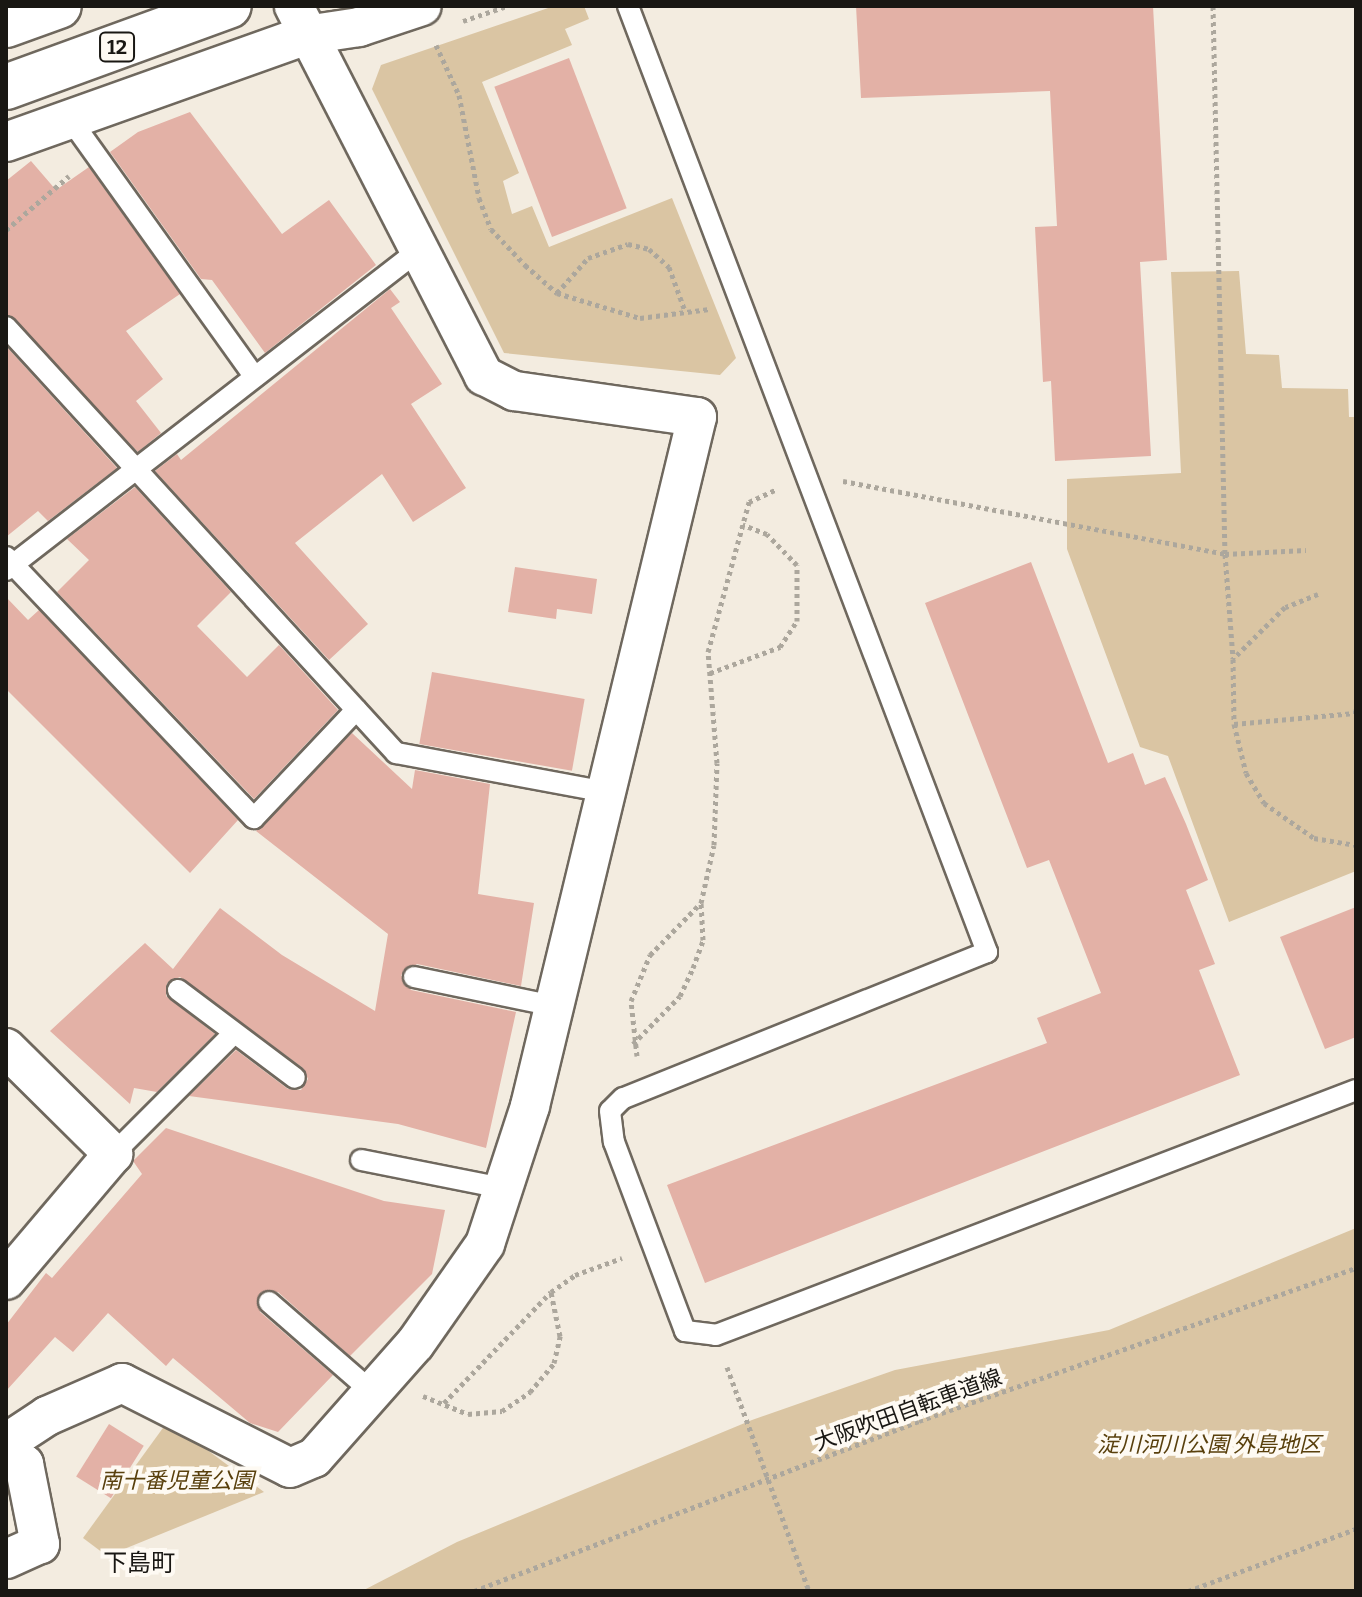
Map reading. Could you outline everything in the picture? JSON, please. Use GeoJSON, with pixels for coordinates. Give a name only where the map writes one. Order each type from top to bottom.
{"type":"FeatureCollection","features":[{"type":"Feature","properties":{"kind":"highway"},"geometry":{"type":"LineString","coordinates":[[6,25],[59,6]]}},
{"type":"Feature","properties":{"kind":"highway","name":"12"},"geometry":{"type":"LineString","coordinates":[[6,87],[229,6]]}},
{"type":"Feature","properties":{"kind":"street"},"geometry":{"type":"LineString","coordinates":[[6,142],[70,119],[300,20],[359,27],[426,19]]}},
{"type":"Feature","properties":{"kind":"street"},"geometry":{"type":"LineString","coordinates":[[6,1443],[47,1416],[122,1383],[290,1468],[314,1458],[378,1386],[485,1244],[554,1006],[697,417],[514,391],[484,376],[330,69],[300,20]]}},
{"type":"Feature","properties":{"kind":"street"},"geometry":{"type":"LineString","coordinates":[[6,1048],[113,1154],[6,1280]]}},
{"type":"Feature","properties":{"kind":"street"},"geometry":{"type":"LineString","coordinates":[[6,1452],[24,1464],[40,1544],[6,1559]]}},
{"type":"Feature","properties":{"kind":"lane"},"geometry":{"type":"LineString","coordinates":[[628,6],[987,952],[650,1087],[610,1111],[614,1142],[685,1331],[716,1335],[1356,1090]]}},
{"type":"Feature","properties":{"kind":"lane"},"geometry":{"type":"LineString","coordinates":[[70,119],[255,377]]}},
{"type":"Feature","properties":{"kind":"lane"},"geometry":{"type":"LineString","coordinates":[[356,710],[254,818],[9,564],[136,470],[419,250]]}},
{"type":"Feature","properties":{"kind":"lane"},"geometry":{"type":"LineString","coordinates":[[6,327],[396,753],[606,792]]}},
{"type":"Feature","properties":{"kind":"lane"},"geometry":{"type":"LineString","coordinates":[[414,977],[554,1006]]}},
{"type":"Feature","properties":{"kind":"lane"},"geometry":{"type":"LineString","coordinates":[[178,990],[295,1078]]}},
{"type":"Feature","properties":{"kind":"lane"},"geometry":{"type":"LineString","coordinates":[[113,1154],[234,1033]]}},
{"type":"Feature","properties":{"kind":"lane"},"geometry":{"type":"LineString","coordinates":[[361,1160],[503,1188]]}},
{"type":"Feature","properties":{"kind":"lane"},"geometry":{"type":"LineString","coordinates":[[269,1302],[378,1386]]}},
{"type":"Feature","properties":{"kind":"path"},"geometry":{"type":"LineString","coordinates":[[1213,6],[1225,554],[1233,659],[1234,724],[1246,773],[1264,803],[1314,838],[1356,845]]}},
{"type":"Feature","properties":{"kind":"path"},"geometry":{"type":"LineString","coordinates":[[426,19],[459,95],[471,169],[491,229],[557,293],[640,318],[742,305]]}},
{"type":"Feature","properties":{"kind":"path"},"geometry":{"type":"LineString","coordinates":[[6,230],[97,155]]}},
{"type":"Feature","properties":{"kind":"path"},"geometry":{"type":"LineString","coordinates":[[557,293],[588,258],[628,244],[649,249],[669,267],[685,311]]}},
{"type":"Feature","properties":{"kind":"path"},"geometry":{"type":"LineString","coordinates":[[633,1045],[687,982],[703,940],[701,903],[714,845],[708,652],[749,502],[806,474],[1225,554],[1306,550]]}},
{"type":"Feature","properties":{"kind":"path"},"geometry":{"type":"LineString","coordinates":[[710,673],[780,647],[797,621],[797,565],[767,534],[742,524]]}},
{"type":"Feature","properties":{"kind":"path"},"geometry":{"type":"LineString","coordinates":[[1233,659],[1285,607],[1318,594]]}},
{"type":"Feature","properties":{"kind":"path"},"geometry":{"type":"LineString","coordinates":[[1234,724],[1355,713]]}},
{"type":"Feature","properties":{"kind":"path"},"geometry":{"type":"LineString","coordinates":[[650,1087],[633,1045],[631,1001],[650,955],[701,903]]}},
{"type":"Feature","properties":{"kind":"path"},"geometry":{"type":"LineString","coordinates":[[443,1404],[551,1292],[608,1261],[654,1253]]}},
{"type":"Feature","properties":{"kind":"path","name":"大阪吹田自転車道線"},"geometry":{"type":"LineString","coordinates":[[474,1591],[764,1479],[1356,1268]]}},
{"type":"Feature","properties":{"kind":"path"},"geometry":{"type":"LineString","coordinates":[[378,1386],[468,1414],[502,1411],[530,1392],[554,1363],[560,1336],[551,1292]]}},
{"type":"Feature","properties":{"kind":"path"},"geometry":{"type":"LineString","coordinates":[[716,1335],[764,1479],[809,1591]]}},
{"type":"Feature","properties":{"kind":"path"},"geometry":{"type":"LineString","coordinates":[[1188,1591],[1356,1529]]}},
{"type":"Feature","properties":{"kind":"green space"},"geometry":{"type":"Polygon","coordinates":[[[554,6],[584,6],[589,19],[565,29],[572,45],[482,82],[519,173],[503,181],[512,214],[532,206],[549,247],[672,198],[736,358],[720,375],[504,353],[372,89],[381,65],[554,6]]]}},
{"type":"Feature","properties":{"kind":"green space"},"geometry":{"type":"Polygon","coordinates":[[[1239,271],[1246,354],[1279,355],[1282,388],[1348,389],[1349,417],[1356,417],[1356,871],[1229,922],[1168,756],[1140,747],[1067,549],[1067,479],[1181,473],[1171,272],[1239,271]]]}},
{"type":"Feature","properties":{"kind":"green space","name":"淀川河川公園 外島地区"},"geometry":{"type":"Polygon","coordinates":[[[1356,1228],[1356,1591],[362,1591],[457,1542],[752,1420],[895,1370],[1109,1330],[1356,1228]]]}},
{"type":"Feature","properties":{"kind":"green space","name":"南十番児童公園"},"geometry":{"type":"Polygon","coordinates":[[[168,1421],[264,1492],[107,1556],[83,1538],[168,1421]]]}},
{"type":"Feature","properties":{"kind":"building"},"geometry":{"type":"Polygon","coordinates":[[[856,6],[1153,6],[1167,260],[1140,262],[1151,456],[1055,461],[1051,381],[1043,382],[1035,227],[1057,226],[1050,91],[861,98],[856,6]]]}},
{"type":"Feature","properties":{"kind":"building"},"geometry":{"type":"Polygon","coordinates":[[[569,58],[627,208],[552,237],[494,87],[569,58]]]}},
{"type":"Feature","properties":{"kind":"building"},"geometry":{"type":"Polygon","coordinates":[[[190,112],[282,234],[329,200],[376,265],[265,353],[212,280],[201,279],[110,152],[138,132],[190,112]]]}},
{"type":"Feature","properties":{"kind":"building"},"geometry":{"type":"Polygon","coordinates":[[[31,161],[56,190],[89,167],[180,294],[126,331],[163,379],[136,401],[161,433],[138,452],[6,314],[6,181],[31,161]]]}},
{"type":"Feature","properties":{"kind":"building"},"geometry":{"type":"Polygon","coordinates":[[[390,289],[400,302],[391,308],[442,384],[411,404],[466,488],[413,522],[382,474],[295,543],[368,624],[329,660],[155,471],[177,454],[181,460],[390,289]]]}},
{"type":"Feature","properties":{"kind":"building"},"geometry":{"type":"Polygon","coordinates":[[[6,346],[117,468],[48,521],[38,511],[6,537],[6,346]]]}},
{"type":"Feature","properties":{"kind":"building"},"geometry":{"type":"Polygon","coordinates":[[[135,487],[231,592],[197,626],[247,677],[279,645],[338,710],[254,799],[57,592],[89,560],[67,539],[135,487]]]}},
{"type":"Feature","properties":{"kind":"building"},"geometry":{"type":"Polygon","coordinates":[[[1031,562],[1108,763],[1133,753],[1145,785],[1165,777],[1186,824],[1208,880],[1186,890],[1215,964],[1199,970],[1240,1075],[705,1283],[667,1185],[1047,1043],[1037,1018],[1101,993],[1049,860],[1027,868],[925,603],[1031,562]]]}},
{"type":"Feature","properties":{"kind":"building"},"geometry":{"type":"Polygon","coordinates":[[[515,567],[597,579],[592,614],[557,609],[556,619],[508,612],[515,567]]]}},
{"type":"Feature","properties":{"kind":"building"},"geometry":{"type":"Polygon","coordinates":[[[6,597],[28,620],[39,610],[238,820],[190,873],[6,689],[6,597]]]}},
{"type":"Feature","properties":{"kind":"building"},"geometry":{"type":"Polygon","coordinates":[[[432,672],[585,699],[572,771],[419,744],[432,672]]]}},
{"type":"Feature","properties":{"kind":"building"},"geometry":{"type":"Polygon","coordinates":[[[352,733],[412,789],[415,770],[490,784],[478,894],[534,903],[521,986],[417,964],[401,975],[411,990],[516,1012],[486,1148],[398,1124],[189,1096],[236,1050],[288,1089],[301,1090],[308,1079],[303,1068],[180,977],[167,983],[166,996],[215,1034],[157,1092],[134,1088],[130,1104],[50,1031],[145,943],[173,969],[220,908],[282,955],[375,1011],[388,934],[256,831],[352,733]]]}},
{"type":"Feature","properties":{"kind":"building"},"geometry":{"type":"Polygon","coordinates":[[[1356,907],[1356,1037],[1325,1049],[1280,937],[1356,907]]]}},
{"type":"Feature","properties":{"kind":"building"},"geometry":{"type":"Polygon","coordinates":[[[166,1128],[384,1201],[445,1210],[432,1274],[350,1356],[278,1292],[259,1294],[260,1312],[333,1375],[278,1432],[250,1423],[173,1358],[166,1366],[108,1313],[73,1352],[55,1337],[6,1391],[6,1325],[46,1273],[52,1278],[142,1174],[133,1161],[166,1128]]]}},
{"type":"Feature","properties":{"kind":"building"},"geometry":{"type":"Polygon","coordinates":[[[109,1424],[144,1446],[111,1498],[76,1477],[109,1424]]]}},
{"type":"Feature","properties":{"kind":"district","name":"下島町"},"geometry":{"type":"Point","coordinates":[139,1564]}}]}
